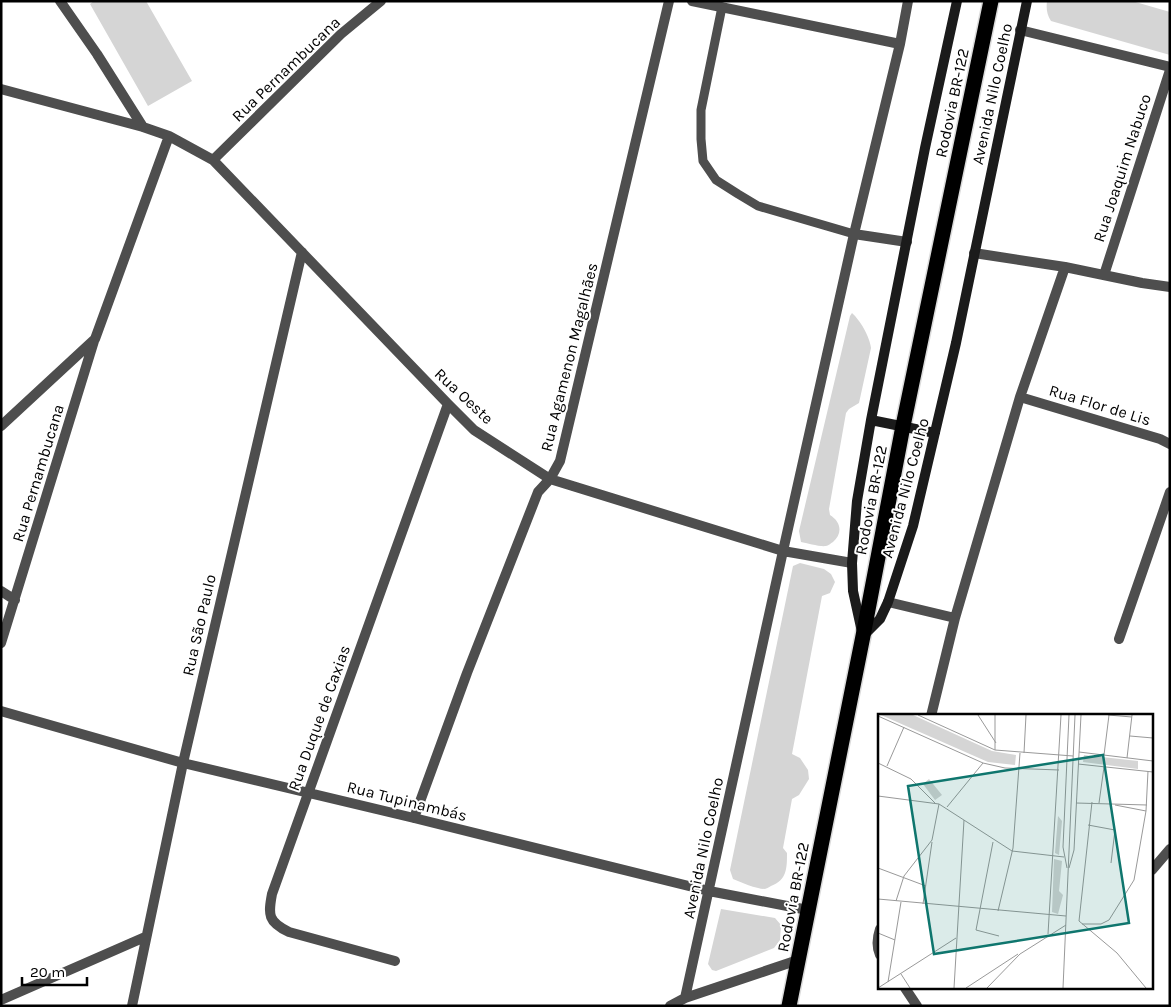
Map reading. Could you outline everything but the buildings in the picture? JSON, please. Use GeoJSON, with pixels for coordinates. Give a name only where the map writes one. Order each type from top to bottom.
{"type":"FeatureCollection","features":[{"type":"Feature","properties":{"kind":"highway","name":"Rodovia BR-122"},"geometry":{"type":"LineString","coordinates":[[790,1006],[903,426],[991,1]]}},
{"type":"Feature","properties":{"kind":"main road","name":"Avenida Nilo Coelho"},"geometry":{"type":"LineString","coordinates":[[863,636],[853,591],[852,563],[857,501],[871,420],[925,148],[957,1]]}},
{"type":"Feature","properties":{"kind":"main road","name":"Avenida Nilo Coelho"},"geometry":{"type":"LineString","coordinates":[[863,636],[880,619],[888,602],[914,526],[956,343],[1026,1]]}},
{"type":"Feature","properties":{"kind":"main road"},"geometry":{"type":"LineString","coordinates":[[871,420],[935,432]]}},
{"type":"Feature","properties":{"kind":"street"},"geometry":{"type":"LineString","coordinates":[[60,1],[97,54],[143,127]]}},
{"type":"Feature","properties":{"kind":"street","name":"Rua Pernambucana"},"geometry":{"type":"LineString","coordinates":[[213,160],[341,34],[381,1]]}},
{"type":"Feature","properties":{"kind":"street","name":"Rua Agamenon Magalhães"},"geometry":{"type":"LineString","coordinates":[[414,818],[467,673],[538,492],[550,479],[560,461],[669,1]]}},
{"type":"Feature","properties":{"kind":"street"},"geometry":{"type":"LineString","coordinates":[[692,1],[900,44]]}},
{"type":"Feature","properties":{"kind":"street","name":"Avenida Nilo Coelho"},"geometry":{"type":"LineString","coordinates":[[686,998],[783,551],[854,234],[900,44],[908,1]]}},
{"type":"Feature","properties":{"kind":"street"},"geometry":{"type":"LineString","coordinates":[[1020,30],[1170,69]]}},
{"type":"Feature","properties":{"kind":"street","name":"Rua Joaquim Nabuco"},"geometry":{"type":"LineString","coordinates":[[1104,275],[1170,69]]}},
{"type":"Feature","properties":{"kind":"street","name":"Rua Oeste"},"geometry":{"type":"LineString","coordinates":[[1,89],[143,127],[169,136],[213,160],[474,430],[550,479],[783,551],[852,563]]}},
{"type":"Feature","properties":{"kind":"street","name":"Rua Pernambucana"},"geometry":{"type":"LineString","coordinates":[[1,643],[95,339],[169,136]]}},
{"type":"Feature","properties":{"kind":"street"},"geometry":{"type":"LineString","coordinates":[[854,234],[907,242]]}},
{"type":"Feature","properties":{"kind":"street","name":"Rua São Paulo"},"geometry":{"type":"LineString","coordinates":[[132,1006],[183,763],[302,252]]}},
{"type":"Feature","properties":{"kind":"street"},"geometry":{"type":"LineString","coordinates":[[974,253],[1065,266],[1142,283],[1170,287]]}},
{"type":"Feature","properties":{"kind":"street"},"geometry":{"type":"LineString","coordinates":[[931,714],[954,618],[1020,397],[1065,266]]}},
{"type":"Feature","properties":{"kind":"street"},"geometry":{"type":"LineString","coordinates":[[1142,283],[1170,293]]}},
{"type":"Feature","properties":{"kind":"street","name":"Rua Pernambucana"},"geometry":{"type":"LineString","coordinates":[[1,426],[95,339]]}},
{"type":"Feature","properties":{"kind":"street","name":"Rua Flor de Lis"},"geometry":{"type":"LineString","coordinates":[[1020,397],[1160,439],[1170,444]]}},
{"type":"Feature","properties":{"kind":"street","name":"Rua Duque de Caxias"},"geometry":{"type":"LineString","coordinates":[[395,961],[289,932],[274,923],[269,909],[272,894],[308,792],[448,404]]}},
{"type":"Feature","properties":{"kind":"street"},"geometry":{"type":"LineString","coordinates":[[1119,638],[1170,492]]}},
{"type":"Feature","properties":{"kind":"street"},"geometry":{"type":"LineString","coordinates":[[1,591],[14,600]]}},
{"type":"Feature","properties":{"kind":"street"},"geometry":{"type":"LineString","coordinates":[[888,602],[954,618]]}},
{"type":"Feature","properties":{"kind":"street","name":"Rua Tupinambás"},"geometry":{"type":"LineString","coordinates":[[1,711],[183,763],[709,891],[808,910]]}},
{"type":"Feature","properties":{"kind":"street"},"geometry":{"type":"LineString","coordinates":[[1154,868],[1170,849]]}},
{"type":"Feature","properties":{"kind":"street"},"geometry":{"type":"LineString","coordinates":[[1,1000],[145,937]]}},
{"type":"Feature","properties":{"kind":"street"},"geometry":{"type":"LineString","coordinates":[[878,937],[878,952]]}},
{"type":"Feature","properties":{"kind":"street"},"geometry":{"type":"LineString","coordinates":[[670,1006],[686,998],[798,960]]}},
{"type":"Feature","properties":{"kind":"street"},"geometry":{"type":"LineString","coordinates":[[906,990],[917,1006]]}},
{"type":"Feature","properties":{"kind":"lane"},"geometry":{"type":"LineString","coordinates":[[722,7],[701,110],[703,161],[716,180],[758,206],[854,234]]}},
{"type":"Feature","properties":{"kind":"shaded area"},"geometry":{"type":"Polygon","coordinates":[[[94,1],[146,1],[192,81],[148,106],[90,4],[94,1]]]}},
{"type":"Feature","properties":{"kind":"shaded area"},"geometry":{"type":"Polygon","coordinates":[[[1047,1],[1132,1],[1170,12],[1170,55],[1051,21],[1047,12],[1047,1]]]}},
{"type":"Feature","properties":{"kind":"shaded area"},"geometry":{"type":"Polygon","coordinates":[[[852,313],[864,329],[871,348],[859,403],[846,413],[829,509],[830,515],[837,521],[838,535],[827,546],[820,546],[801,542],[799,531],[852,313]]]}},
{"type":"Feature","properties":{"kind":"shaded area"},"geometry":{"type":"Polygon","coordinates":[[[800,563],[824,569],[831,574],[835,582],[830,593],[822,596],[792,754],[800,758],[808,770],[809,779],[799,795],[792,799],[783,848],[787,853],[785,873],[776,883],[766,889],[761,889],[733,879],[730,870],[793,566],[800,563]]]}},
{"type":"Feature","properties":{"kind":"shaded area"},"geometry":{"type":"Polygon","coordinates":[[[721,909],[775,918],[781,925],[780,940],[774,948],[716,971],[712,970],[708,964],[721,909]]]}}]}
